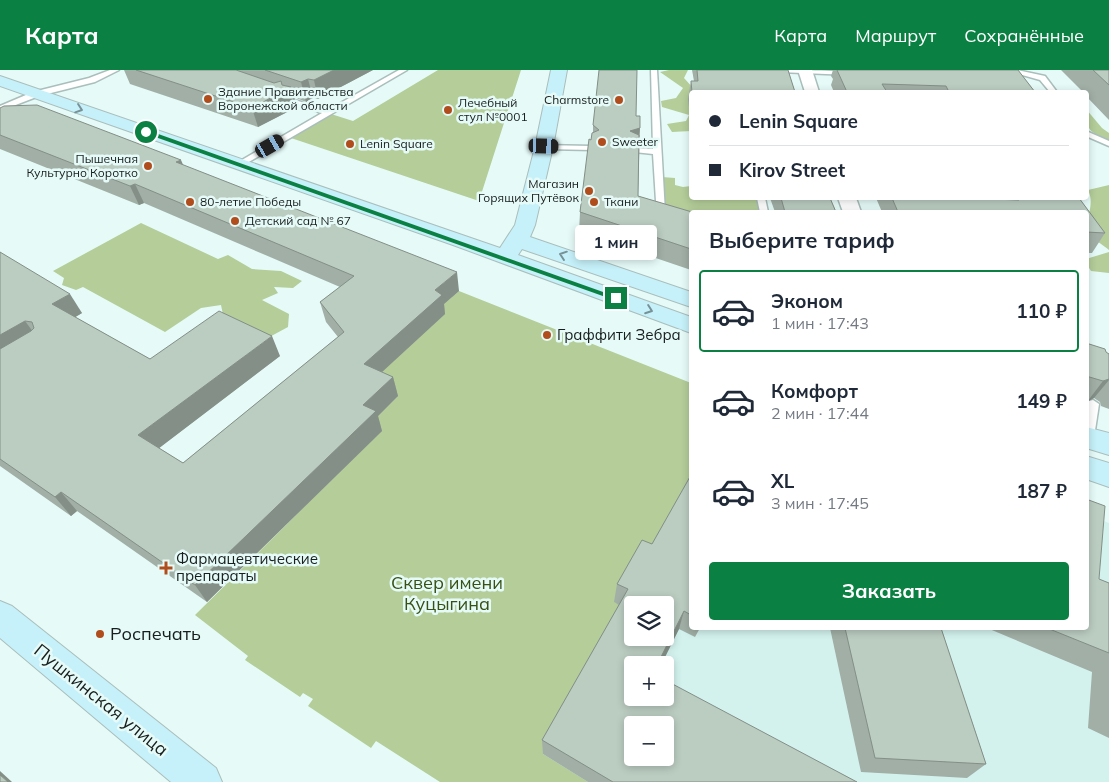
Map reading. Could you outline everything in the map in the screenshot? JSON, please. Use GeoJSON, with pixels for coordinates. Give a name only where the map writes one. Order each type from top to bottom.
{"type":"FeatureCollection","features":[{"type":"Feature","properties":{"kind":"main road"},"geometry":{"type":"LineString","coordinates":[[504,258],[518,240],[525,225],[544,146],[558,70]]}},
{"type":"Feature","properties":{"kind":"main road"},"geometry":{"type":"LineString","coordinates":[[0,81],[689,324]]}},
{"type":"Feature","properties":{"kind":"main road"},"geometry":{"type":"LineString","coordinates":[[518,240],[689,299]]}},
{"type":"Feature","properties":{"kind":"main road"},"geometry":{"type":"LineString","coordinates":[[1089,468],[1109,475]]}},
{"type":"Feature","properties":{"kind":"main road","name":"Пушкинская улица"},"geometry":{"type":"LineString","coordinates":[[3,624],[202,782]]}},
{"type":"Feature","properties":{"kind":"street"},"geometry":{"type":"LineString","coordinates":[[805,71],[811,90]]}},
{"type":"Feature","properties":{"kind":"lane"},"geometry":{"type":"LineString","coordinates":[[0,109],[36,94],[92,80],[116,70]]}},
{"type":"Feature","properties":{"kind":"lane"},"geometry":{"type":"LineString","coordinates":[[239,164],[404,70]]}},
{"type":"Feature","properties":{"kind":"lane"},"geometry":{"type":"LineString","coordinates":[[654,70],[660,215],[689,223]]}},
{"type":"Feature","properties":{"kind":"lane"},"geometry":{"type":"LineString","coordinates":[[779,70],[854,73]]}},
{"type":"Feature","properties":{"kind":"lane"},"geometry":{"type":"LineString","coordinates":[[1008,70],[1042,78],[1051,90]]}},
{"type":"Feature","properties":{"kind":"lane"},"geometry":{"type":"LineString","coordinates":[[291,100],[329,113]]}},
{"type":"Feature","properties":{"kind":"lane"},"geometry":{"type":"LineString","coordinates":[[1089,134],[1109,144]]}},
{"type":"Feature","properties":{"kind":"lane"},"geometry":{"type":"LineString","coordinates":[[544,146],[592,148]]}},
{"type":"Feature","properties":{"kind":"lane"},"geometry":{"type":"LineString","coordinates":[[634,150],[657,152]]}},
{"type":"Feature","properties":{"kind":"lane"},"geometry":{"type":"LineString","coordinates":[[1093,404],[1094,439]]}},
{"type":"Feature","properties":{"kind":"shaded area"},"geometry":{"type":"Polygon","coordinates":[[[1089,515],[1109,523],[1109,782],[576,782],[541,761],[624,610],[624,646],[674,646],[674,605],[689,625],[689,630],[1089,630],[1089,515]]]}},
{"type":"Feature","properties":{"kind":"shaded area"},"geometry":{"type":"Polygon","coordinates":[[[639,559],[667,596],[628,596],[639,559]]]}},
{"type":"Feature","properties":{"kind":"green space"},"geometry":{"type":"Polygon","coordinates":[[[438,70],[521,70],[479,201],[291,138],[331,114],[353,121],[438,70]]]}},
{"type":"Feature","properties":{"kind":"green space"},"geometry":{"type":"Polygon","coordinates":[[[688,70],[684,78],[694,89],[701,90],[689,90],[689,115],[662,107],[661,101],[676,98],[683,88],[660,72],[688,70]]]}},
{"type":"Feature","properties":{"kind":"green space"},"geometry":{"type":"Polygon","coordinates":[[[1089,113],[1102,128],[1109,133],[1109,141],[1093,133],[1090,130],[1089,113]]]}},
{"type":"Feature","properties":{"kind":"green space"},"geometry":{"type":"Polygon","coordinates":[[[689,115],[689,131],[672,132],[667,124],[686,121],[689,115]]]}},
{"type":"Feature","properties":{"kind":"green space"},"geometry":{"type":"Polygon","coordinates":[[[662,177],[675,178],[675,185],[689,186],[689,200],[758,200],[760,210],[689,210],[689,213],[664,214],[662,177]]]}},
{"type":"Feature","properties":{"kind":"green space"},"geometry":{"type":"Polygon","coordinates":[[[1109,185],[1109,250],[1094,238],[1089,228],[1091,201],[1089,190],[1109,185]]]}},
{"type":"Feature","properties":{"kind":"green space"},"geometry":{"type":"Polygon","coordinates":[[[141,223],[218,259],[228,255],[252,269],[281,271],[302,281],[293,288],[274,287],[278,293],[262,300],[289,314],[288,327],[262,341],[225,324],[221,305],[201,308],[165,332],[83,287],[76,290],[62,285],[64,278],[53,271],[141,223]]]}},
{"type":"Feature","properties":{"kind":"green space"},"geometry":{"type":"Polygon","coordinates":[[[1109,252],[1109,273],[1091,271],[1089,258],[1109,252]]]}},
{"type":"Feature","properties":{"kind":"green space","name":"Сквер имени Куцыгина"},"geometry":{"type":"Polygon","coordinates":[[[459,291],[689,382],[689,489],[615,602],[624,607],[624,610],[543,754],[588,782],[440,782],[376,741],[371,748],[308,706],[313,699],[303,693],[300,697],[245,660],[248,656],[195,615],[381,431],[369,424],[397,397],[349,373],[438,309],[459,291]]]}},
{"type":"Feature","properties":{"kind":"building"},"geometry":{"type":"Polygon","coordinates":[[[136,70],[236,70],[274,83],[281,81],[282,85],[291,87],[252,108],[136,70]]]}},
{"type":"Feature","properties":{"kind":"building"},"geometry":{"type":"Polygon","coordinates":[[[265,70],[334,70],[314,80],[308,79],[301,82],[265,70]]]}},
{"type":"Feature","properties":{"kind":"building"},"geometry":{"type":"Polygon","coordinates":[[[599,70],[637,70],[636,116],[640,116],[640,128],[630,131],[639,135],[638,196],[689,211],[689,248],[580,212],[589,139],[591,140],[592,133],[599,130],[593,125],[599,70]]]}},
{"type":"Feature","properties":{"kind":"building"},"geometry":{"type":"Polygon","coordinates":[[[697,70],[788,70],[794,90],[692,90],[691,81],[698,81],[697,70]]]}},
{"type":"Feature","properties":{"kind":"building"},"geometry":{"type":"Polygon","coordinates":[[[837,70],[1018,70],[1033,90],[948,90],[946,86],[882,84],[886,90],[846,90],[837,70]]]}},
{"type":"Feature","properties":{"kind":"building"},"geometry":{"type":"Polygon","coordinates":[[[1093,70],[1109,70],[1109,85],[1093,70]]]}},
{"type":"Feature","properties":{"kind":"building"},"geometry":{"type":"Polygon","coordinates":[[[37,105],[181,160],[176,162],[457,272],[435,290],[442,295],[364,364],[393,377],[363,405],[376,411],[195,585],[61,492],[55,497],[0,459],[0,349],[34,328],[32,322],[25,321],[0,335],[0,252],[70,294],[52,304],[150,359],[219,311],[272,336],[138,435],[183,463],[344,332],[320,302],[354,276],[135,184],[130,186],[0,135],[0,108],[4,106],[37,105]]]}},
{"type":"Feature","properties":{"kind":"building"},"geometry":{"type":"Polygon","coordinates":[[[782,200],[831,200],[835,210],[784,210],[782,200]]]}},
{"type":"Feature","properties":{"kind":"building"},"geometry":{"type":"Polygon","coordinates":[[[893,200],[1080,200],[1088,210],[897,210],[893,200]]]}},
{"type":"Feature","properties":{"kind":"building"},"geometry":{"type":"Polygon","coordinates":[[[1089,211],[1105,233],[1089,232],[1089,211]]]}},
{"type":"Feature","properties":{"kind":"building"},"geometry":{"type":"Polygon","coordinates":[[[1089,344],[1105,349],[1109,354],[1109,379],[1103,381],[1089,377],[1089,344]]]}},
{"type":"Feature","properties":{"kind":"building"},"geometry":{"type":"Polygon","coordinates":[[[689,479],[689,614],[684,611],[674,631],[674,596],[624,596],[628,589],[617,584],[642,540],[652,544],[689,479]]]}},
{"type":"Feature","properties":{"kind":"building"},"geometry":{"type":"Polygon","coordinates":[[[1089,500],[1105,506],[1099,579],[1109,583],[1109,653],[1052,630],[1089,630],[1089,500]]]}},
{"type":"Feature","properties":{"kind":"building"},"geometry":{"type":"Polygon","coordinates":[[[624,596],[624,646],[666,646],[662,656],[624,656],[624,706],[674,706],[674,685],[857,782],[613,782],[542,740],[624,596]]]}},
{"type":"Feature","properties":{"kind":"building"},"geometry":{"type":"Polygon","coordinates":[[[845,630],[942,630],[986,764],[875,758],[845,630]]]}},
{"type":"Feature","properties":{"kind":"building"},"geometry":{"type":"Polygon","coordinates":[[[0,775],[8,782],[0,782],[0,775]]]}},
{"type":"Feature","properties":{"kind":"place","name":"Здание Правительства Воронежской области"},"geometry":{"type":"Point","coordinates":[208,99]}},
{"type":"Feature","properties":{"kind":"place","name":"Charmstore"},"geometry":{"type":"Point","coordinates":[619,100]}},
{"type":"Feature","properties":{"kind":"place","name":"Лечебный стул №0001"},"geometry":{"type":"Point","coordinates":[448,110]}},
{"type":"Feature","properties":{"kind":"place","name":"Sweeter"},"geometry":{"type":"Point","coordinates":[602,142]}},
{"type":"Feature","properties":{"kind":"place","name":"Lenin Square"},"geometry":{"type":"Point","coordinates":[350,144]}},
{"type":"Feature","properties":{"kind":"place","name":"Пышечная Культурно Коротко"},"geometry":{"type":"Point","coordinates":[148,166]}},
{"type":"Feature","properties":{"kind":"place","name":"Магазин Горящих Путёвок"},"geometry":{"type":"Point","coordinates":[589,191]}},
{"type":"Feature","properties":{"kind":"place","name":"80-летие Победы"},"geometry":{"type":"Point","coordinates":[190,202]}},
{"type":"Feature","properties":{"kind":"place","name":"Ткани"},"geometry":{"type":"Point","coordinates":[594,202]}},
{"type":"Feature","properties":{"kind":"place","name":"Детский сад № 67"},"geometry":{"type":"Point","coordinates":[235,221]}},
{"type":"Feature","properties":{"kind":"place","name":"Граффити Зебра"},"geometry":{"type":"Point","coordinates":[547,335]}},
{"type":"Feature","properties":{"kind":"place","name":"Фармацевтические препараты"},"geometry":{"type":"Point","coordinates":[166,568]}},
{"type":"Feature","properties":{"kind":"place","name":"Роспечать"},"geometry":{"type":"Point","coordinates":[100,634]}},
{"type":"Feature","properties":{"kind":"route"},"geometry":{"type":"LineString","coordinates":[[146,132],[460,241],[616,298]]}}]}
